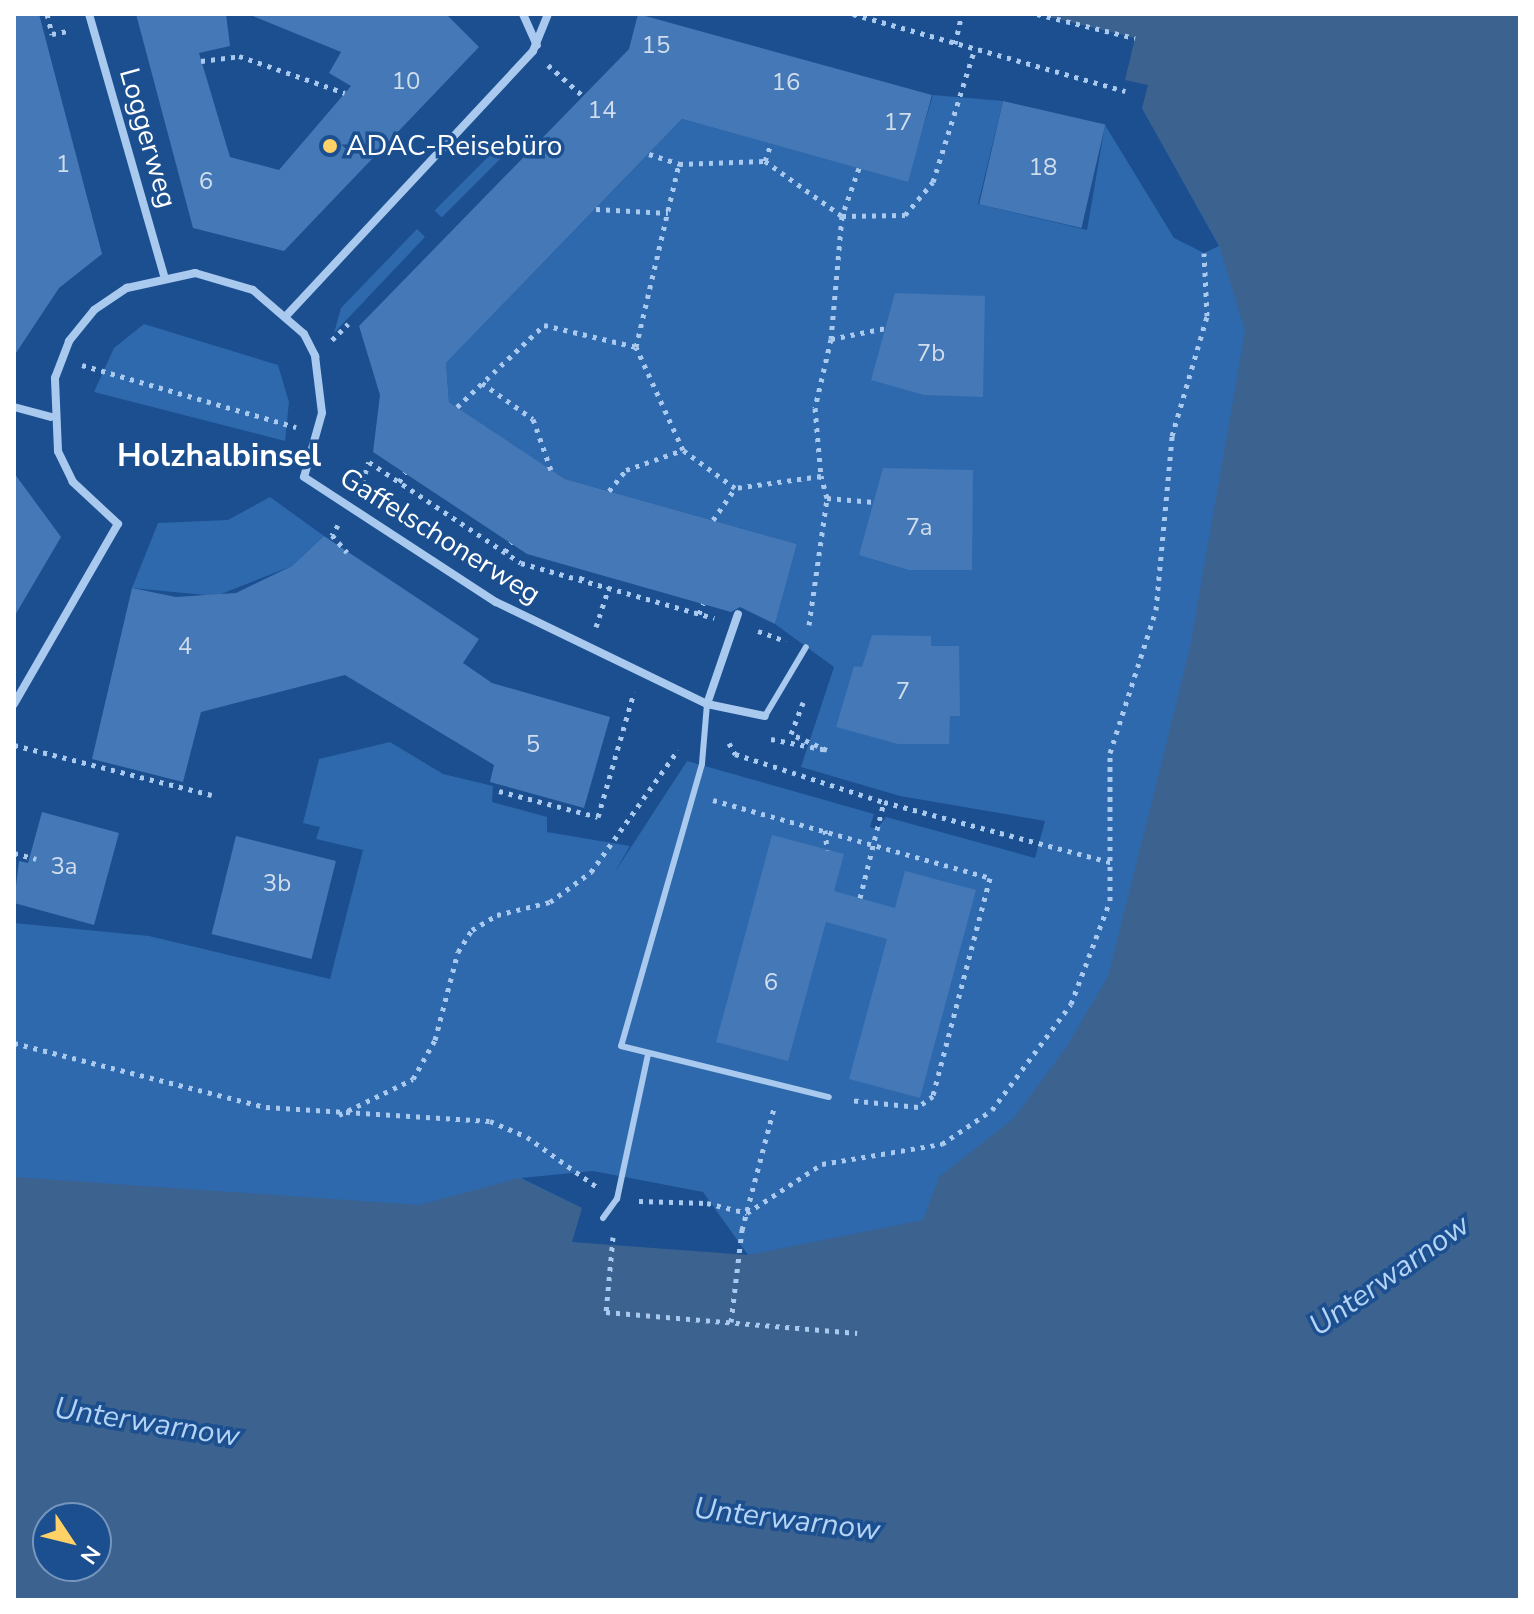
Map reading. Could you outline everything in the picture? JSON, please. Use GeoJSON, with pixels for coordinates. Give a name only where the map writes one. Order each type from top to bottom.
{"type":"FeatureCollection","features":[{"type":"Feature","properties":{"kind":"street","name":"Loggerweg"},"geometry":{"type":"LineString","coordinates":[[89,14],[164,275]]}},
{"type":"Feature","properties":{"kind":"street"},"geometry":{"type":"LineString","coordinates":[[523,14],[535,48]]}},
{"type":"Feature","properties":{"kind":"street"},"geometry":{"type":"LineString","coordinates":[[286,316],[535,48],[548,14]]}},
{"type":"Feature","properties":{"kind":"street","name":"Gaffelschonerweg"},"geometry":{"type":"LineString","coordinates":[[164,275],[225,279],[286,316],[315,356],[319,433],[304,477],[496,602],[707,704],[765,716]]}},
{"type":"Feature","properties":{"kind":"street"},"geometry":{"type":"LineString","coordinates":[[14,704],[118,524],[73,482],[51,417],[62,359],[94,310],[164,275]]}},
{"type":"Feature","properties":{"kind":"street"},"geometry":{"type":"LineString","coordinates":[[14,407],[51,417]]}},
{"type":"Feature","properties":{"kind":"street"},"geometry":{"type":"LineString","coordinates":[[707,704],[736,618]]}},
{"type":"Feature","properties":{"kind":"lane"},"geometry":{"type":"LineString","coordinates":[[765,716],[806,647]]}},
{"type":"Feature","properties":{"kind":"lane"},"geometry":{"type":"LineString","coordinates":[[707,704],[702,764],[621,1046],[829,1097]]}},
{"type":"Feature","properties":{"kind":"lane"},"geometry":{"type":"LineString","coordinates":[[603,1218],[617,1199],[648,1054]]}},
{"type":"Feature","properties":{"kind":"path"},"geometry":{"type":"LineString","coordinates":[[47,14],[52,34],[68,31]]}},
{"type":"Feature","properties":{"kind":"path"},"geometry":{"type":"LineString","coordinates":[[853,14],[1125,91]]}},
{"type":"Feature","properties":{"kind":"path"},"geometry":{"type":"LineString","coordinates":[[955,44],[962,14]]}},
{"type":"Feature","properties":{"kind":"path"},"geometry":{"type":"LineString","coordinates":[[1037,14],[1135,38]]}},
{"type":"Feature","properties":{"kind":"path"},"geometry":{"type":"LineString","coordinates":[[535,48],[582,95]]}},
{"type":"Feature","properties":{"kind":"path"},"geometry":{"type":"LineString","coordinates":[[649,154],[679,164],[765,161],[842,216],[905,215],[933,182],[975,48]]}},
{"type":"Feature","properties":{"kind":"path"},"geometry":{"type":"LineString","coordinates":[[201,61],[239,56],[345,93]]}},
{"type":"Feature","properties":{"kind":"path"},"geometry":{"type":"LineString","coordinates":[[765,161],[771,144]]}},
{"type":"Feature","properties":{"kind":"path"},"geometry":{"type":"LineString","coordinates":[[679,164],[636,347],[683,450],[735,488],[821,476]]}},
{"type":"Feature","properties":{"kind":"path"},"geometry":{"type":"LineString","coordinates":[[806,647],[827,498],[821,476],[815,408],[831,339],[842,216],[859,168]]}},
{"type":"Feature","properties":{"kind":"path"},"geometry":{"type":"LineString","coordinates":[[596,209],[668,213]]}},
{"type":"Feature","properties":{"kind":"path"},"geometry":{"type":"LineString","coordinates":[[14,1043],[266,1107],[338,1116],[490,1121],[527,1137],[617,1199],[707,1203],[747,1213],[822,1164],[942,1144],[992,1110],[1071,1004],[1096,951],[1113,863],[1110,753],[1156,610],[1172,436],[1207,316],[1204,253]]}},
{"type":"Feature","properties":{"kind":"path"},"geometry":{"type":"LineString","coordinates":[[457,407],[544,325],[636,347]]}},
{"type":"Feature","properties":{"kind":"path"},"geometry":{"type":"LineString","coordinates":[[831,339],[886,328]]}},
{"type":"Feature","properties":{"kind":"path"},"geometry":{"type":"LineString","coordinates":[[62,359],[319,433]]}},
{"type":"Feature","properties":{"kind":"path"},"geometry":{"type":"LineString","coordinates":[[482,383],[533,419],[551,470]]}},
{"type":"Feature","properties":{"kind":"path"},"geometry":{"type":"LineString","coordinates":[[609,491],[626,470],[683,450]]}},
{"type":"Feature","properties":{"kind":"path"},"geometry":{"type":"LineString","coordinates":[[357,480],[369,462],[505,552],[581,580],[699,614],[736,618],[775,638]]}},
{"type":"Feature","properties":{"kind":"path"},"geometry":{"type":"LineString","coordinates":[[399,482],[405,473]]}},
{"type":"Feature","properties":{"kind":"path"},"geometry":{"type":"LineString","coordinates":[[713,520],[735,488]]}},
{"type":"Feature","properties":{"kind":"path"},"geometry":{"type":"LineString","coordinates":[[827,498],[874,502]]}},
{"type":"Feature","properties":{"kind":"path"},"geometry":{"type":"LineString","coordinates":[[337,537],[347,552]]}},
{"type":"Feature","properties":{"kind":"path"},"geometry":{"type":"LineString","coordinates":[[505,552],[511,543]]}},
{"type":"Feature","properties":{"kind":"path"},"geometry":{"type":"LineString","coordinates":[[581,580],[584,571]]}},
{"type":"Feature","properties":{"kind":"path"},"geometry":{"type":"LineString","coordinates":[[604,606],[609,587]]}},
{"type":"Feature","properties":{"kind":"path"},"geometry":{"type":"LineString","coordinates":[[699,614],[703,604]]}},
{"type":"Feature","properties":{"kind":"path"},"geometry":{"type":"LineString","coordinates":[[499,791],[598,817],[640,672]]}},
{"type":"Feature","properties":{"kind":"path"},"geometry":{"type":"LineString","coordinates":[[791,734],[827,750],[789,743],[791,734],[795,722]]}},
{"type":"Feature","properties":{"kind":"path"},"geometry":{"type":"LineString","coordinates":[[338,1116],[413,1079],[435,1040],[458,952],[472,930],[497,915],[550,902],[591,872],[684,741]]}},
{"type":"Feature","properties":{"kind":"path"},"geometry":{"type":"LineString","coordinates":[[14,745],[212,795]]}},
{"type":"Feature","properties":{"kind":"path"},"geometry":{"type":"LineString","coordinates":[[735,754],[884,802],[1113,863]]}},
{"type":"Feature","properties":{"kind":"path"},"geometry":{"type":"LineString","coordinates":[[722,802],[990,878],[933,1096],[918,1107],[829,1097]]}},
{"type":"Feature","properties":{"kind":"path"},"geometry":{"type":"LineString","coordinates":[[860,898],[884,802]]}},
{"type":"Feature","properties":{"kind":"path"},"geometry":{"type":"LineString","coordinates":[[825,830],[827,850]]}},
{"type":"Feature","properties":{"kind":"path"},"geometry":{"type":"LineString","coordinates":[[14,853],[36,859]]}},
{"type":"Feature","properties":{"kind":"path"},"geometry":{"type":"LineString","coordinates":[[731,1322],[747,1213],[779,1086]]}},
{"type":"Feature","properties":{"kind":"path"},"geometry":{"type":"LineString","coordinates":[[614,1221],[606,1312],[857,1333]]}},
{"type":"Feature","properties":{"kind":"shaded area"},"geometry":{"type":"Polygon","coordinates":[[[933,95],[1003,101],[978,204],[1087,230],[1105,125],[1174,238],[1204,253],[1219,246],[1142,108],[1179,154],[1252,306],[1141,936],[1011,1242],[748,1255],[703,1192],[593,1171],[521,1178],[582,1208],[14,1288],[14,923],[149,936],[330,979],[363,850],[316,839],[320,827],[303,823],[319,759],[390,742],[443,774],[493,786],[492,802],[547,817],[547,832],[630,846],[613,875],[687,761],[874,814],[870,827],[877,829],[886,817],[1035,858],[1045,821],[900,796],[801,767],[834,667],[775,624],[797,544],[565,479],[449,402],[446,363],[682,119],[907,181],[933,95]]]}},
{"type":"Feature","properties":{"kind":"shaded area"},"geometry":{"type":"Polygon","coordinates":[[[494,151],[501,158],[442,217],[435,210],[494,151]]]}},
{"type":"Feature","properties":{"kind":"shaded area"},"geometry":{"type":"Polygon","coordinates":[[[417,229],[425,237],[334,333],[341,308],[417,229]]]}},
{"type":"Feature","properties":{"kind":"shaded area"},"geometry":{"type":"Polygon","coordinates":[[[144,324],[278,365],[289,402],[285,441],[94,392],[114,348],[144,324]]]}},
{"type":"Feature","properties":{"kind":"shaded area"},"geometry":{"type":"Polygon","coordinates":[[[270,497],[324,536],[292,566],[216,596],[132,588],[158,523],[228,520],[270,497]]]}},
{"type":"Feature","properties":{"kind":"water","name":"Unterwarnow"},"geometry":{"type":"Polygon","coordinates":[[[1037,14],[1520,14],[1520,1600],[14,1600],[14,1177],[419,1205],[519,1178],[582,1208],[572,1242],[748,1255],[923,1220],[939,1177],[1014,1118],[1067,1046],[1108,976],[1155,789],[1190,647],[1245,331],[1219,245],[1142,108],[1148,85],[1125,80],[1135,38],[1037,14]]]}},
{"type":"Feature","properties":{"kind":"building"},"geometry":{"type":"Polygon","coordinates":[[[14,14],[39,14],[102,254],[59,288],[14,356],[14,14]]]}},
{"type":"Feature","properties":{"kind":"building"},"geometry":{"type":"Polygon","coordinates":[[[136,14],[226,14],[230,46],[199,53],[230,157],[279,170],[351,86],[329,73],[341,52],[248,14],[446,14],[479,47],[284,251],[193,228],[136,14]]]}},
{"type":"Feature","properties":{"kind":"building"},"geometry":{"type":"Polygon","coordinates":[[[638,14],[932,95],[908,182],[682,119],[446,363],[449,402],[565,479],[797,544],[775,624],[740,607],[731,612],[527,554],[373,452],[380,395],[359,326],[629,49],[638,14]]]}},
{"type":"Feature","properties":{"kind":"building"},"geometry":{"type":"Polygon","coordinates":[[[1003,101],[1105,125],[1081,228],[979,204],[1003,101]]]}},
{"type":"Feature","properties":{"kind":"building"},"geometry":{"type":"Polygon","coordinates":[[[895,293],[985,296],[983,397],[924,395],[871,380],[895,293]]]}},
{"type":"Feature","properties":{"kind":"building"},"geometry":{"type":"Polygon","coordinates":[[[883,468],[973,470],[972,570],[909,570],[859,555],[883,468]]]}},
{"type":"Feature","properties":{"kind":"building"},"geometry":{"type":"Polygon","coordinates":[[[14,473],[61,537],[14,617],[14,473]]]}},
{"type":"Feature","properties":{"kind":"building"},"geometry":{"type":"Polygon","coordinates":[[[324,536],[479,639],[463,663],[492,683],[610,717],[584,808],[490,782],[494,765],[345,675],[201,712],[183,782],[92,759],[132,588],[176,597],[236,593],[292,566],[324,536]]]}},
{"type":"Feature","properties":{"kind":"building"},"geometry":{"type":"Polygon","coordinates":[[[872,635],[931,636],[931,646],[959,646],[960,716],[950,716],[949,744],[898,744],[836,727],[854,666],[862,667],[872,635]]]}},
{"type":"Feature","properties":{"kind":"building"},"geometry":{"type":"Polygon","coordinates":[[[42,812],[119,833],[94,925],[14,903],[19,861],[28,863],[42,812]]]}},
{"type":"Feature","properties":{"kind":"building"},"geometry":{"type":"Polygon","coordinates":[[[772,835],[844,854],[834,891],[895,908],[905,871],[976,890],[920,1098],[849,1079],[887,939],[826,922],[788,1061],[716,1042],[772,835]]]}},
{"type":"Feature","properties":{"kind":"building"},"geometry":{"type":"Polygon","coordinates":[[[236,836],[336,861],[312,959],[212,934],[236,836]]]}},
{"type":"Feature","properties":{"kind":"place","name":"ADAC-Reisebüro"},"geometry":{"type":"Point","coordinates":[330,146]}},
{"type":"Feature","properties":{"kind":"district","name":"Holzhalbinsel"},"geometry":{"type":"Point","coordinates":[219,456]}}]}
